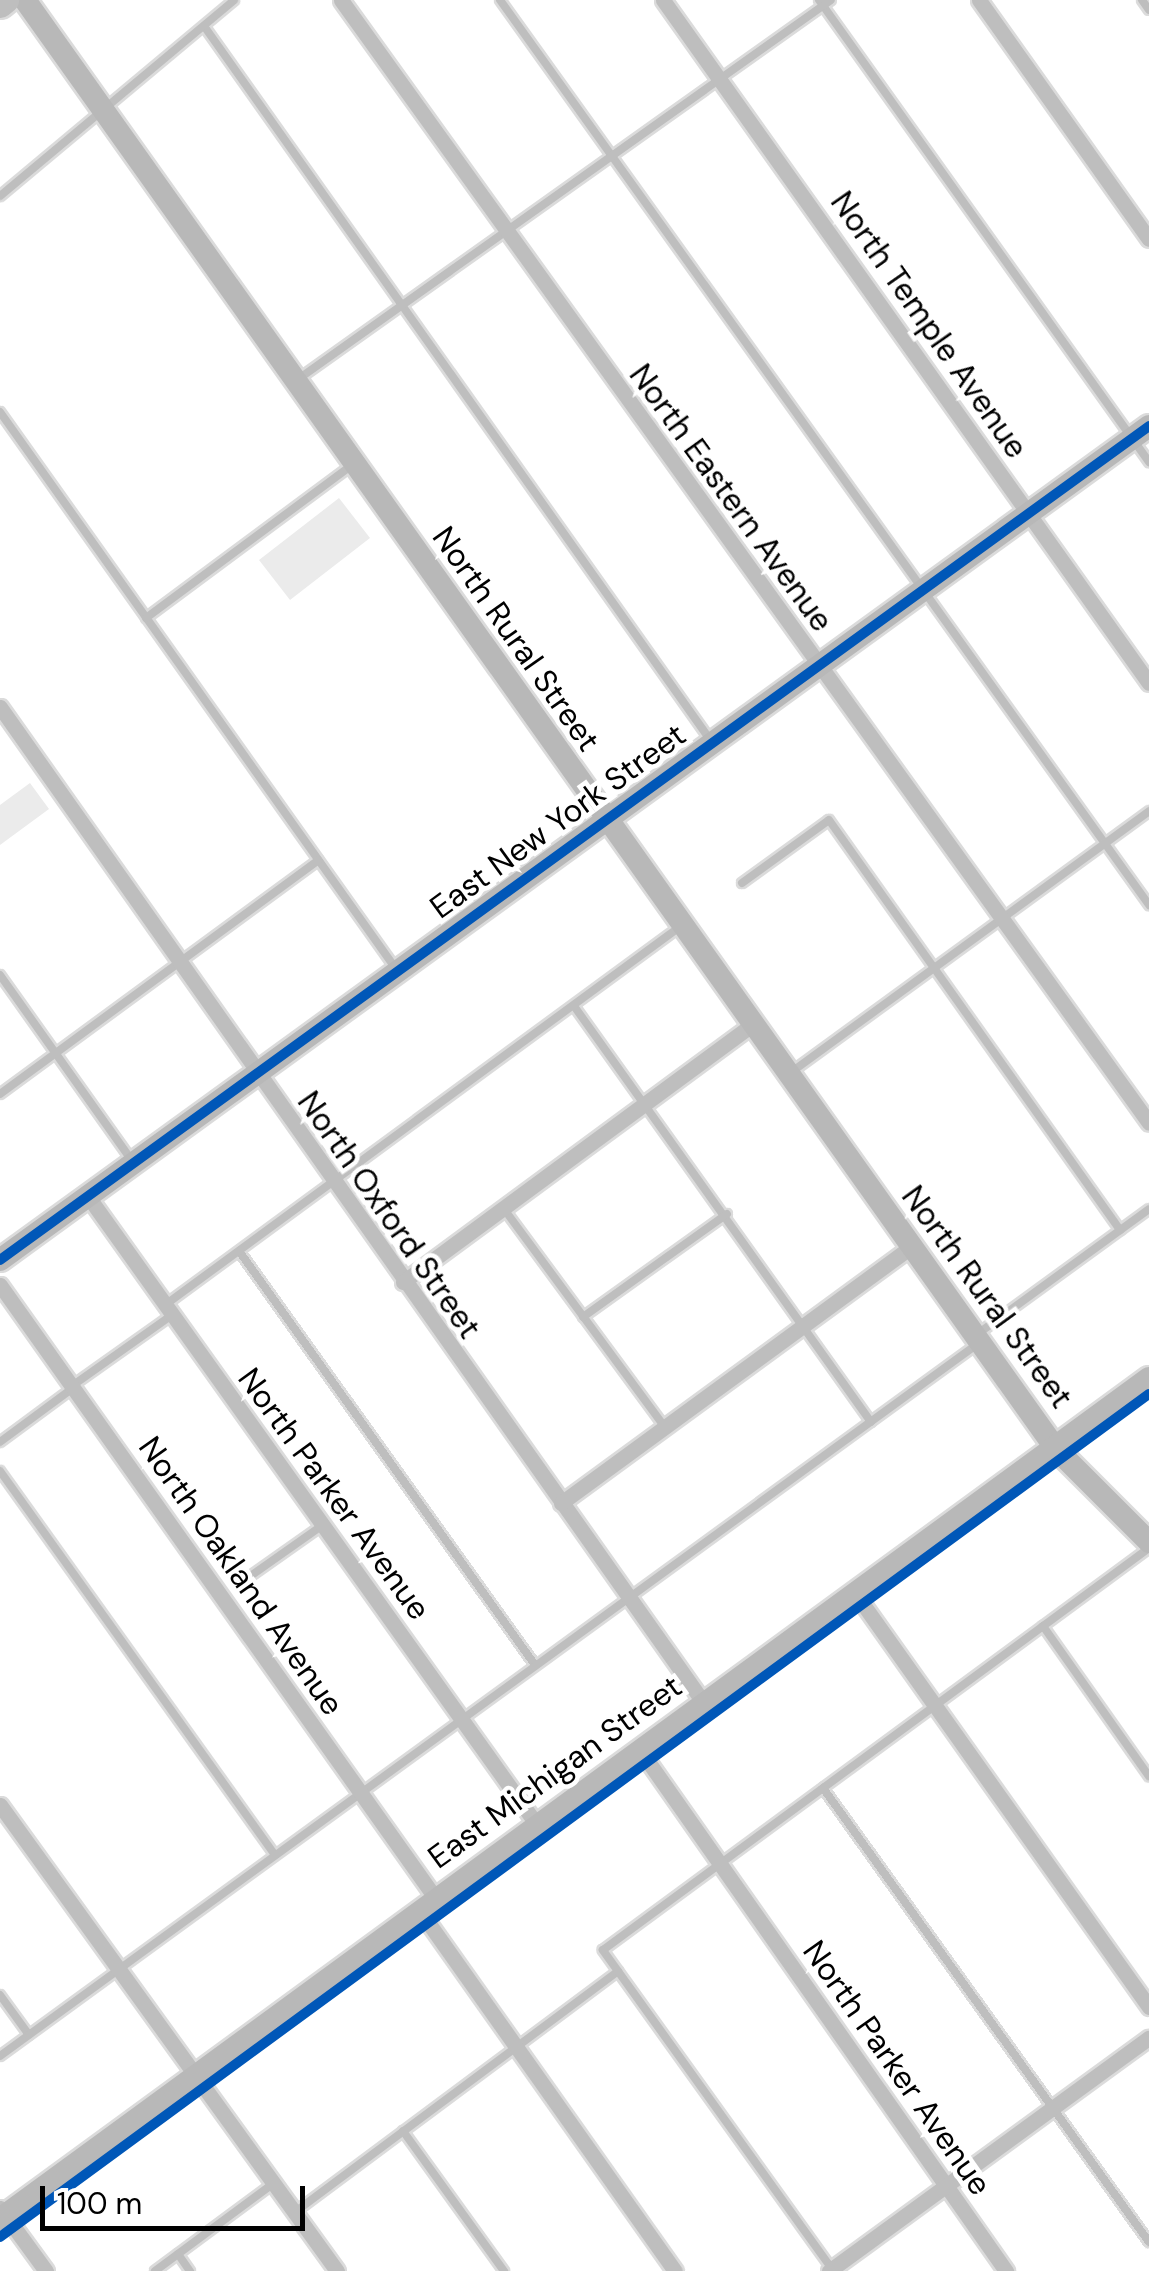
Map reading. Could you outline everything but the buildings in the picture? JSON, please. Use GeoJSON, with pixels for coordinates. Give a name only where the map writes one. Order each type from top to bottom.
{"type":"FeatureCollection","features":[{"type":"Feature","properties":{"kind":"main road"},"geometry":{"type":"LineString","coordinates":[[0,5],[6,0]]}},
{"type":"Feature","properties":{"kind":"main road","name":"North Rural Street"},"geometry":{"type":"LineString","coordinates":[[24,0],[1055,1448],[1149,1545]]}},
{"type":"Feature","properties":{"kind":"main road","name":"East New York Street"},"geometry":{"type":"LineString","coordinates":[[1,1258],[1141,432]]}},
{"type":"Feature","properties":{"kind":"main road","name":"East Michigan Street"},"geometry":{"type":"LineString","coordinates":[[2,2214],[1149,1378]]}},
{"type":"Feature","properties":{"kind":"street","name":"North Eastern Avenue"},"geometry":{"type":"LineString","coordinates":[[342,0],[1149,1123]]}},
{"type":"Feature","properties":{"kind":"street","name":"North Temple Avenue"},"geometry":{"type":"LineString","coordinates":[[663,0],[1149,683]]}},
{"type":"Feature","properties":{"kind":"street"},"geometry":{"type":"LineString","coordinates":[[980,0],[1149,240]]}},
{"type":"Feature","properties":{"kind":"street","name":"North Oxford Street"},"geometry":{"type":"LineString","coordinates":[[0,706],[333,1183],[704,1703]]}},
{"type":"Feature","properties":{"kind":"street"},"geometry":{"type":"LineString","coordinates":[[403,1282],[752,1025]]}},
{"type":"Feature","properties":{"kind":"street","name":"North Parker Avenue"},"geometry":{"type":"LineString","coordinates":[[87,1195],[537,1825]]}},
{"type":"Feature","properties":{"kind":"street"},"geometry":{"type":"LineString","coordinates":[[562,1503],[912,1247]]}},
{"type":"Feature","properties":{"kind":"street","name":"North Oakland Avenue"},"geometry":{"type":"LineString","coordinates":[[0,1285],[361,1793],[516,2047],[675,2271]]}},
{"type":"Feature","properties":{"kind":"street"},"geometry":{"type":"LineString","coordinates":[[856,1593],[1149,2008]]}},
{"type":"Feature","properties":{"kind":"street","name":"North Parker Avenue"},"geometry":{"type":"LineString","coordinates":[[640,1750],[1006,2271]]}},
{"type":"Feature","properties":{"kind":"street"},"geometry":{"type":"LineString","coordinates":[[0,1805],[336,2271]]}},
{"type":"Feature","properties":{"kind":"street"},"geometry":{"type":"LineString","coordinates":[[832,2270],[1149,2038]]}},
{"type":"Feature","properties":{"kind":"street"},"geometry":{"type":"LineString","coordinates":[[2,2214],[46,2271]]}},
{"type":"Feature","properties":{"kind":"lane"},"geometry":{"type":"LineString","coordinates":[[0,196],[234,0]]}},
{"type":"Feature","properties":{"kind":"lane"},"geometry":{"type":"LineString","coordinates":[[500,0],[1149,905]]}},
{"type":"Feature","properties":{"kind":"lane"},"geometry":{"type":"LineString","coordinates":[[1142,0],[1149,10]]}},
{"type":"Feature","properties":{"kind":"lane"},"geometry":{"type":"LineString","coordinates":[[295,382],[824,2],[1141,432],[1149,462]]}},
{"type":"Feature","properties":{"kind":"lane"},"geometry":{"type":"LineString","coordinates":[[204,26],[710,741]]}},
{"type":"Feature","properties":{"kind":"lane"},"geometry":{"type":"LineString","coordinates":[[0,412],[396,969]]}},
{"type":"Feature","properties":{"kind":"lane"},"geometry":{"type":"LineString","coordinates":[[146,618],[354,465]]}},
{"type":"Feature","properties":{"kind":"lane"},"geometry":{"type":"LineString","coordinates":[[788,1075],[1149,811]]}},
{"type":"Feature","properties":{"kind":"lane"},"geometry":{"type":"LineString","coordinates":[[742,883],[830,820],[1120,1230]]}},
{"type":"Feature","properties":{"kind":"lane"},"geometry":{"type":"LineString","coordinates":[[0,1094],[318,860]]}},
{"type":"Feature","properties":{"kind":"lane"},"geometry":{"type":"LineString","coordinates":[[0,1442],[238,1251],[681,926]]}},
{"type":"Feature","properties":{"kind":"lane"},"geometry":{"type":"LineString","coordinates":[[0,975],[132,1161]]}},
{"type":"Feature","properties":{"kind":"lane"},"geometry":{"type":"LineString","coordinates":[[574,1006],[727,1214],[871,1422]]}},
{"type":"Feature","properties":{"kind":"lane"},"geometry":{"type":"LineString","coordinates":[[503,1208],[664,1428]]}},
{"type":"Feature","properties":{"kind":"lane"},"geometry":{"type":"LineString","coordinates":[[0,2056],[871,1422],[1149,1209]]}},
{"type":"Feature","properties":{"kind":"lane"},"geometry":{"type":"LineString","coordinates":[[584,1317],[727,1214]]}},
{"type":"Feature","properties":{"kind":"lane"},"geometry":{"type":"LineString","coordinates":[[238,1251],[535,1666]]}},
{"type":"Feature","properties":{"kind":"lane"},"geometry":{"type":"LineString","coordinates":[[0,1471],[275,1855]]}},
{"type":"Feature","properties":{"kind":"lane"},"geometry":{"type":"LineString","coordinates":[[252,1575],[323,1525]]}},
{"type":"Feature","properties":{"kind":"lane"},"geometry":{"type":"LineString","coordinates":[[832,2270],[603,1950],[1149,1545]]}},
{"type":"Feature","properties":{"kind":"lane"},"geometry":{"type":"LineString","coordinates":[[1043,1626],[1149,1776]]}},
{"type":"Feature","properties":{"kind":"lane"},"geometry":{"type":"LineString","coordinates":[[824,1788],[1149,2242]]}},
{"type":"Feature","properties":{"kind":"lane"},"geometry":{"type":"LineString","coordinates":[[295,2212],[618,1972]]}},
{"type":"Feature","properties":{"kind":"lane"},"geometry":{"type":"LineString","coordinates":[[0,1995],[28,2035]]}},
{"type":"Feature","properties":{"kind":"lane"},"geometry":{"type":"LineString","coordinates":[[403,2131],[504,2271]]}},
{"type":"Feature","properties":{"kind":"lane"},"geometry":{"type":"LineString","coordinates":[[154,2271],[274,2183]]}},
{"type":"Feature","properties":{"kind":"lane"},"geometry":{"type":"LineString","coordinates":[[178,2254],[190,2271]]}},
{"type":"Feature","properties":{"kind":"shaded area"},"geometry":{"type":"Polygon","coordinates":[[[339,498],[370,538],[290,600],[259,560],[339,498]]]}},
{"type":"Feature","properties":{"kind":"shaded area"},"geometry":{"type":"Polygon","coordinates":[[[30,783],[49,809],[0,845],[0,805],[30,783]]]}},
{"type":"Feature","properties":{"kind":"cycle path"},"geometry":{"type":"LineString","coordinates":[[0,1260],[1149,426]]}},
{"type":"Feature","properties":{"kind":"cycle path"},"geometry":{"type":"LineString","coordinates":[[0,2237],[1149,1394]]}}]}
